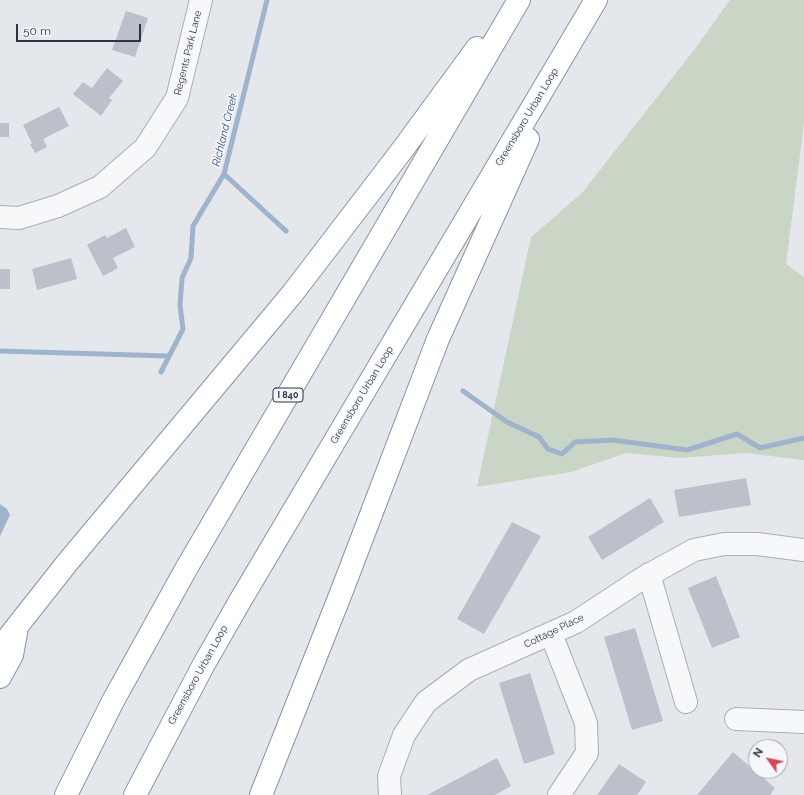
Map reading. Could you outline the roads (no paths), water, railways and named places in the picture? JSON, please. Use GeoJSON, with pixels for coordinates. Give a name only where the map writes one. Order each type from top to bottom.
{"type":"FeatureCollection","features":[{"type":"Feature","properties":{"kind":"highway"},"geometry":{"type":"LineString","coordinates":[[0,648],[67,563],[292,294],[403,149],[511,0]]}},
{"type":"Feature","properties":{"kind":"highway","name":"I 840"},"geometry":{"type":"LineString","coordinates":[[66,795],[117,694],[182,576],[519,0]]}},
{"type":"Feature","properties":{"kind":"highway","name":"Greensboro Urban Loop"},"geometry":{"type":"LineString","coordinates":[[135,795],[190,690],[240,601],[596,0]]}},
{"type":"Feature","properties":{"kind":"highway"},"geometry":{"type":"LineString","coordinates":[[260,795],[344,588],[438,339],[576,34]]}},
{"type":"Feature","properties":{"kind":"highway"},"geometry":{"type":"LineString","coordinates":[[0,677],[12,655],[17,628]]}},
{"type":"Feature","properties":{"kind":"street","name":"Regents Park Lane"},"geometry":{"type":"LineString","coordinates":[[0,217],[19,218],[58,206],[100,187],[145,148],[177,98],[201,0]]}},
{"type":"Feature","properties":{"kind":"street","name":"Cottage Place"},"geometry":{"type":"LineString","coordinates":[[390,795],[389,776],[404,735],[426,702],[470,670],[576,622],[650,574],[694,550],[724,544],[757,544],[804,550]]}},
{"type":"Feature","properties":{"kind":"street"},"geometry":{"type":"LineString","coordinates":[[650,574],[686,702]]}},
{"type":"Feature","properties":{"kind":"street"},"geometry":{"type":"LineString","coordinates":[[551,634],[586,723],[587,753],[558,795]]}},
{"type":"Feature","properties":{"kind":"street"},"geometry":{"type":"LineString","coordinates":[[736,719],[804,722]]}},
{"type":"Feature","properties":{"kind":"water"},"geometry":{"type":"Polygon","coordinates":[[[0,504],[7,509],[10,515],[0,536],[0,504]]]}},
{"type":"Feature","properties":{"kind":"waterway","name":"Richland Creek"},"geometry":{"type":"LineString","coordinates":[[161,372],[183,329],[180,305],[182,278],[191,258],[193,226],[224,174],[267,0]]}},
{"type":"Feature","properties":{"kind":"waterway"},"geometry":{"type":"LineString","coordinates":[[224,174],[286,231]]}},
{"type":"Feature","properties":{"kind":"waterway"},"geometry":{"type":"LineString","coordinates":[[0,351],[168,356]]}},
{"type":"Feature","properties":{"kind":"waterway"},"geometry":{"type":"LineString","coordinates":[[463,391],[507,422],[539,437],[548,449],[562,454],[575,442],[613,440],[687,450],[737,434],[760,448],[804,438]]}}]}
